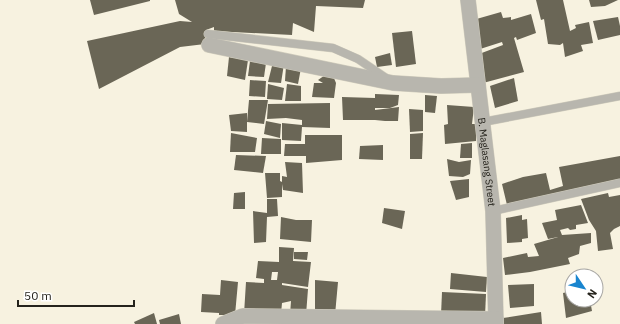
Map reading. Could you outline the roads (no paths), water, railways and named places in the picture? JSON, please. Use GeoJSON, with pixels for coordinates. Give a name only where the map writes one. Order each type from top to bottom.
{"type":"FeatureCollection","features":[{"type":"Feature","properties":{"kind":"street","name":"B. Maglasang Street"},"geometry":{"type":"LineString","coordinates":[[468,0],[494,211],[496,321]]}},
{"type":"Feature","properties":{"kind":"street"},"geometry":{"type":"LineString","coordinates":[[208,40],[393,83],[441,86],[478,85]]}},
{"type":"Feature","properties":{"kind":"street"},"geometry":{"type":"LineString","coordinates":[[223,324],[243,316],[496,321]]}},
{"type":"Feature","properties":{"kind":"lane"},"geometry":{"type":"LineString","coordinates":[[208,40],[333,48],[358,59],[393,83]]}},
{"type":"Feature","properties":{"kind":"lane"},"geometry":{"type":"LineString","coordinates":[[483,122],[620,96]]}},
{"type":"Feature","properties":{"kind":"lane"},"geometry":{"type":"LineString","coordinates":[[494,211],[620,183]]}}]}
